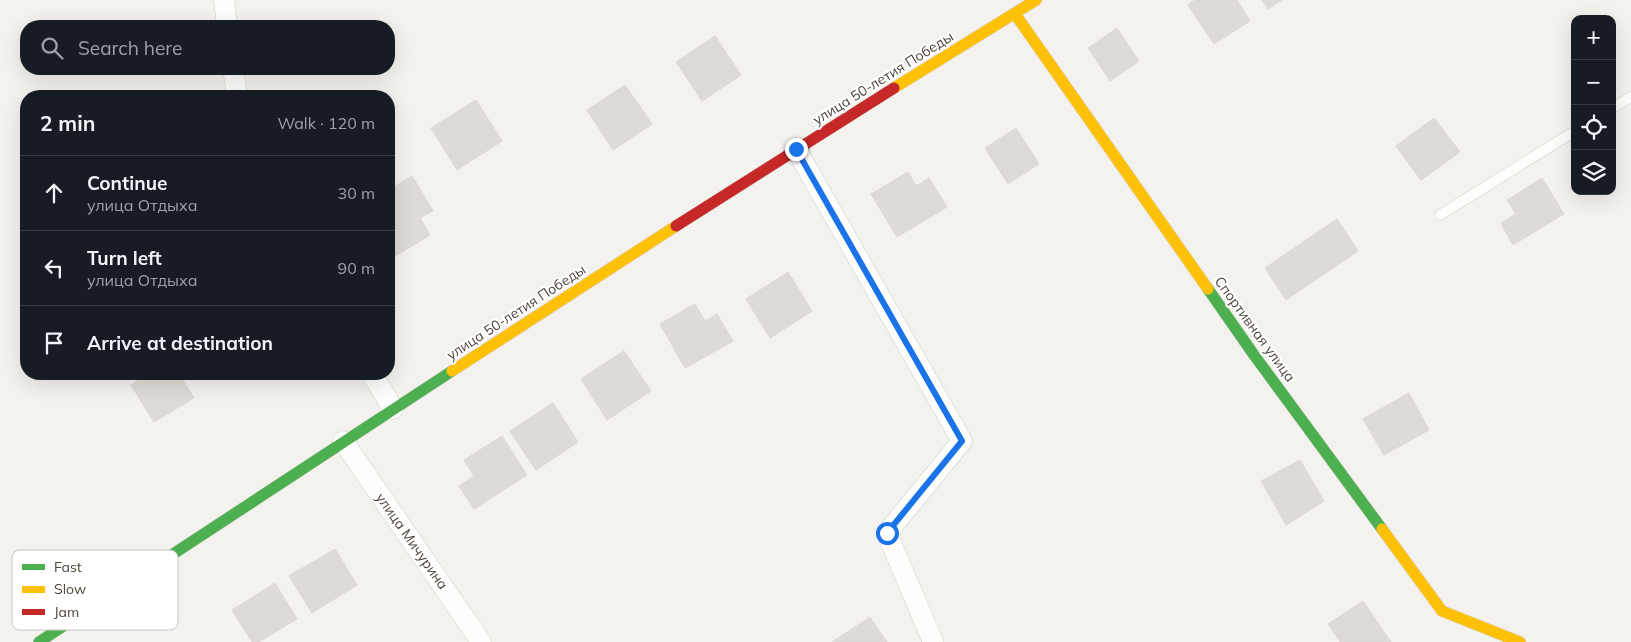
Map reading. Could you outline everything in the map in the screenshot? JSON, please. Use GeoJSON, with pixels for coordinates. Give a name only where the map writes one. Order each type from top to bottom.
{"type":"FeatureCollection","features":[{"type":"Feature","properties":{"kind":"street"},"geometry":{"type":"LineString","coordinates":[[224,0],[226,20]]}},
{"type":"Feature","properties":{"kind":"street"},"geometry":{"type":"LineString","coordinates":[[1014,14],[1036,0]]}},
{"type":"Feature","properties":{"kind":"street","name":"улица 50-летия Победы"},"geometry":{"type":"LineString","coordinates":[[178,550],[393,408],[796,149],[1014,14]]}},
{"type":"Feature","properties":{"kind":"street","name":"Спортивная улица"},"geometry":{"type":"LineString","coordinates":[[1014,14],[1254,355],[1442,611],[1520,642]]}},
{"type":"Feature","properties":{"kind":"street"},"geometry":{"type":"LineString","coordinates":[[234,75],[236,90]]}},
{"type":"Feature","properties":{"kind":"street"},"geometry":{"type":"LineString","coordinates":[[796,149],[962,441],[887,533],[933,642]]}},
{"type":"Feature","properties":{"kind":"street"},"geometry":{"type":"LineString","coordinates":[[376,380],[393,408]]}},
{"type":"Feature","properties":{"kind":"street","name":"улица Мичурина"},"geometry":{"type":"LineString","coordinates":[[343,441],[481,642]]}},
{"type":"Feature","properties":{"kind":"street","name":"улица 50-летия Победы"},"geometry":{"type":"LineString","coordinates":[[39,642],[57,630]]}},
{"type":"Feature","properties":{"kind":"lane"},"geometry":{"type":"LineString","coordinates":[[1616,105],[1631,96]]}},
{"type":"Feature","properties":{"kind":"lane"},"geometry":{"type":"LineString","coordinates":[[1440,215],[1571,134]]}},
{"type":"Feature","properties":{"kind":"building"},"geometry":{"type":"Polygon","coordinates":[[[1195,0],[1237,0],[1250,21],[1214,44],[1188,5],[1195,0]]]}},
{"type":"Feature","properties":{"kind":"building"},"geometry":{"type":"Polygon","coordinates":[[[1262,0],[1282,0],[1268,9],[1262,0]]]}},
{"type":"Feature","properties":{"kind":"building"},"geometry":{"type":"Polygon","coordinates":[[[1117,28],[1139,61],[1110,81],[1088,48],[1117,28]]]}},
{"type":"Feature","properties":{"kind":"building"},"geometry":{"type":"Polygon","coordinates":[[[715,36],[741,75],[702,101],[676,62],[715,36]]]}},
{"type":"Feature","properties":{"kind":"building"},"geometry":{"type":"Polygon","coordinates":[[[625,85],[652,124],[613,150],[587,110],[625,85]]]}},
{"type":"Feature","properties":{"kind":"building"},"geometry":{"type":"Polygon","coordinates":[[[476,100],[502,141],[457,170],[431,128],[476,100]]]}},
{"type":"Feature","properties":{"kind":"building"},"geometry":{"type":"Polygon","coordinates":[[[1434,118],[1460,152],[1421,180],[1396,146],[1434,118]]]}},
{"type":"Feature","properties":{"kind":"building"},"geometry":{"type":"Polygon","coordinates":[[[1016,128],[1039,164],[1008,184],[985,148],[1016,128]]]}},
{"type":"Feature","properties":{"kind":"building"},"geometry":{"type":"Polygon","coordinates":[[[908,172],[916,186],[929,178],[947,207],[897,237],[871,194],[908,172]]]}},
{"type":"Feature","properties":{"kind":"building"},"geometry":{"type":"Polygon","coordinates":[[[412,176],[433,211],[420,218],[430,235],[395,256],[395,186],[412,176]]]}},
{"type":"Feature","properties":{"kind":"building"},"geometry":{"type":"Polygon","coordinates":[[[1542,178],[1564,214],[1513,245],[1501,223],[1516,214],[1507,200],[1542,178]]]}},
{"type":"Feature","properties":{"kind":"building"},"geometry":{"type":"Polygon","coordinates":[[[1337,219],[1358,251],[1286,300],[1265,268],[1337,219]]]}},
{"type":"Feature","properties":{"kind":"building"},"geometry":{"type":"Polygon","coordinates":[[[788,272],[812,311],[770,338],[746,299],[788,272]]]}},
{"type":"Feature","properties":{"kind":"building"},"geometry":{"type":"Polygon","coordinates":[[[695,304],[705,321],[717,314],[733,341],[685,368],[660,324],[695,304]]]}},
{"type":"Feature","properties":{"kind":"building"},"geometry":{"type":"Polygon","coordinates":[[[624,351],[651,391],[607,420],[581,379],[624,351]]]}},
{"type":"Feature","properties":{"kind":"building"},"geometry":{"type":"Polygon","coordinates":[[[139,380],[183,380],[194,398],[154,422],[131,385],[139,380]]]}},
{"type":"Feature","properties":{"kind":"building"},"geometry":{"type":"Polygon","coordinates":[[[1409,393],[1429,430],[1384,455],[1363,419],[1409,393]]]}},
{"type":"Feature","properties":{"kind":"building"},"geometry":{"type":"Polygon","coordinates":[[[553,403],[578,442],[536,470],[510,431],[553,403]]]}},
{"type":"Feature","properties":{"kind":"building"},"geometry":{"type":"Polygon","coordinates":[[[502,436],[527,475],[474,509],[459,486],[474,476],[464,460],[502,436]]]}},
{"type":"Feature","properties":{"kind":"building"},"geometry":{"type":"Polygon","coordinates":[[[1300,460],[1324,501],[1286,525],[1261,481],[1300,460]]]}},
{"type":"Feature","properties":{"kind":"building"},"geometry":{"type":"Polygon","coordinates":[[[335,549],[357,585],[312,613],[289,576],[335,549]]]}},
{"type":"Feature","properties":{"kind":"building"},"geometry":{"type":"Polygon","coordinates":[[[275,583],[297,619],[259,642],[252,642],[232,610],[275,583]]]}},
{"type":"Feature","properties":{"kind":"building"},"geometry":{"type":"Polygon","coordinates":[[[1363,601],[1391,642],[1340,642],[1328,624],[1363,601]]]}},
{"type":"Feature","properties":{"kind":"building"},"geometry":{"type":"Polygon","coordinates":[[[870,617],[887,642],[832,642],[870,617]]]}},
{"type":"Feature","properties":{"kind":"traffic: fast"},"geometry":{"type":"LineString","coordinates":[[1208,289],[1382,529]]}},
{"type":"Feature","properties":{"kind":"traffic: fast"},"geometry":{"type":"LineString","coordinates":[[178,551],[452,371]]}},
{"type":"Feature","properties":{"kind":"traffic: fast"},"geometry":{"type":"LineString","coordinates":[[39,642],[57,630]]}},
{"type":"Feature","properties":{"kind":"traffic: slow"},"geometry":{"type":"LineString","coordinates":[[894,88],[1036,0]]}},
{"type":"Feature","properties":{"kind":"traffic: slow"},"geometry":{"type":"LineString","coordinates":[[1015,14],[1208,289]]}},
{"type":"Feature","properties":{"kind":"traffic: slow"},"geometry":{"type":"LineString","coordinates":[[452,371],[676,226]]}},
{"type":"Feature","properties":{"kind":"traffic: slow"},"geometry":{"type":"LineString","coordinates":[[1382,529],[1442,611],[1520,642]]}},
{"type":"Feature","properties":{"kind":"traffic: jam"},"geometry":{"type":"LineString","coordinates":[[676,226],[894,88]]}},
{"type":"Feature","properties":{"kind":"route"},"geometry":{"type":"LineString","coordinates":[[796,149],[962,441],[887,533]]}}]}
